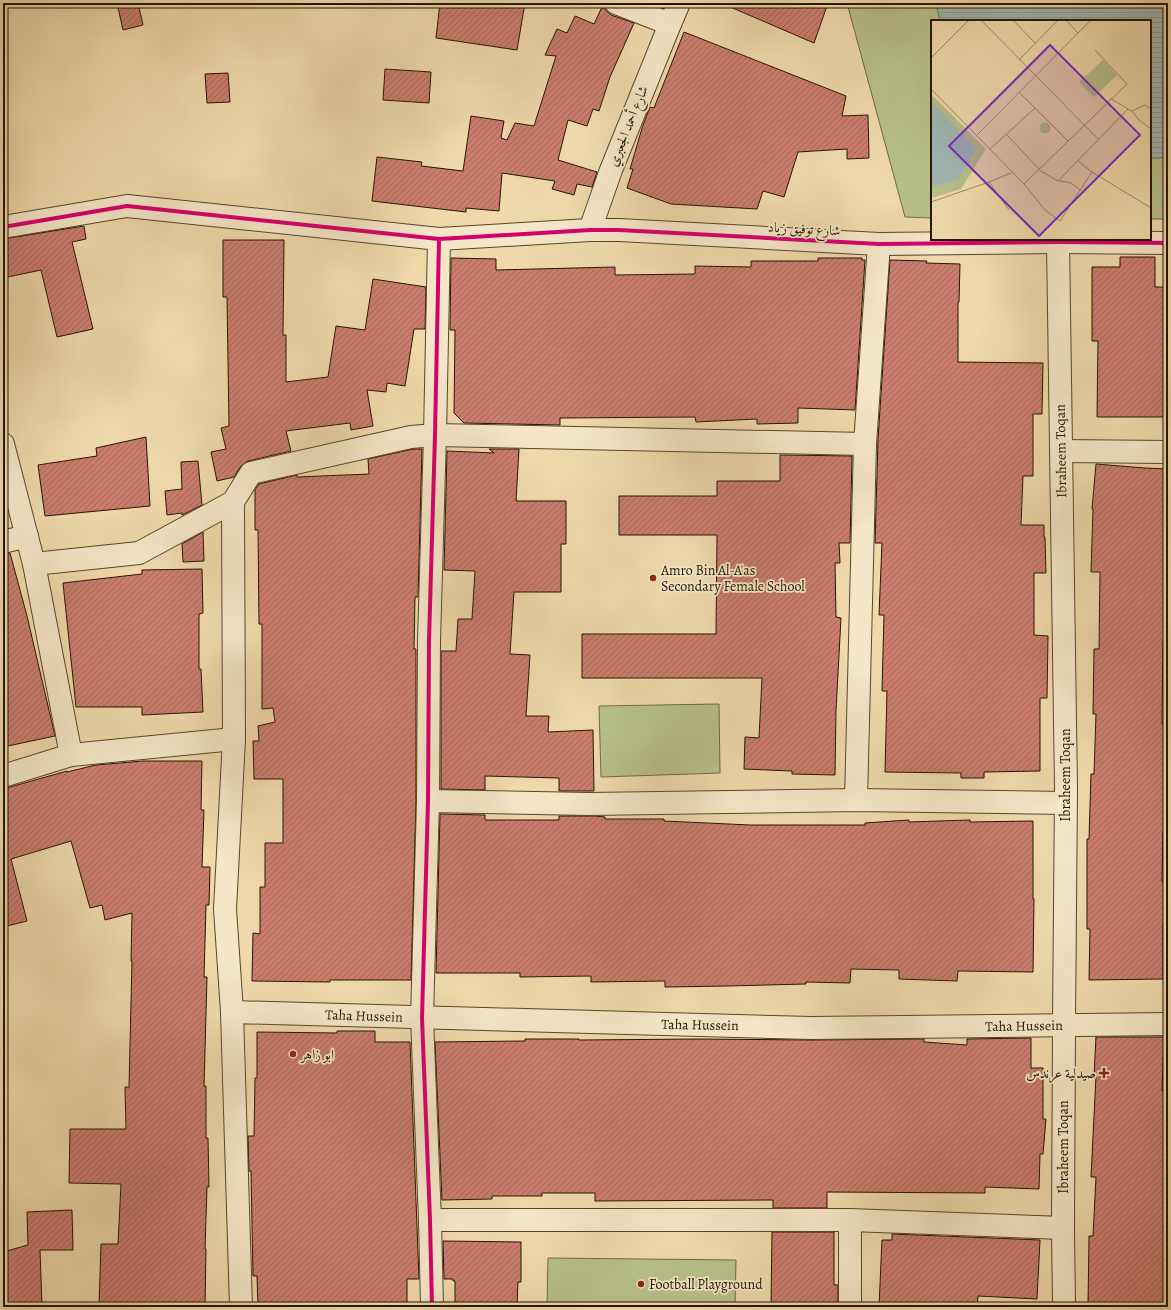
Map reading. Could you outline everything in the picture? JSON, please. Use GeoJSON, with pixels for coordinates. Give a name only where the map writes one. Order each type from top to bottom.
{"type":"FeatureCollection","features":[{"type":"Feature","properties":{"kind":"street"},"geometry":{"type":"LineString","coordinates":[[616,3],[670,24]]}},
{"type":"Feature","properties":{"kind":"street","name":"شارع أحمد الجعبري"},"geometry":{"type":"LineString","coordinates":[[590,230],[611,170],[679,3]]}},
{"type":"Feature","properties":{"kind":"street","name":"شارع توفيق زياد"},"geometry":{"type":"LineString","coordinates":[[3,227],[127,206],[439,239],[590,230],[619,230],[879,244],[1058,242],[1168,243]]}},
{"type":"Feature","properties":{"kind":"street"},"geometry":{"type":"LineString","coordinates":[[432,1307],[422,1018],[428,801],[429,641],[439,239]]}},
{"type":"Feature","properties":{"kind":"street","name":"Ibraheem Toqan"},"geometry":{"type":"LineString","coordinates":[[1058,242],[1066,789],[1063,1228],[1064,1307]]}},
{"type":"Feature","properties":{"kind":"street"},"geometry":{"type":"LineString","coordinates":[[856,800],[865,444],[879,244]]}},
{"type":"Feature","properties":{"kind":"street"},"geometry":{"type":"LineString","coordinates":[[34,564],[139,553],[233,502],[251,473],[411,436],[435,435],[865,444]]}},
{"type":"Feature","properties":{"kind":"street"},"geometry":{"type":"LineString","coordinates":[[3,444],[34,564],[71,755]]}},
{"type":"Feature","properties":{"kind":"street"},"geometry":{"type":"LineString","coordinates":[[1061,451],[1168,452]]}},
{"type":"Feature","properties":{"kind":"street"},"geometry":{"type":"LineString","coordinates":[[233,502],[234,739],[225,909],[232,1012],[241,1307]]}},
{"type":"Feature","properties":{"kind":"street"},"geometry":{"type":"LineString","coordinates":[[3,542],[27,536]]}},
{"type":"Feature","properties":{"kind":"street"},"geometry":{"type":"LineString","coordinates":[[3,776],[71,755],[234,739]]}},
{"type":"Feature","properties":{"kind":"street"},"geometry":{"type":"LineString","coordinates":[[428,801],[589,804],[856,800],[1065,803]]}},
{"type":"Feature","properties":{"kind":"street","name":"Taha Hussein"},"geometry":{"type":"LineString","coordinates":[[232,1012],[811,1028],[1168,1024]]}},
{"type":"Feature","properties":{"kind":"street"},"geometry":{"type":"LineString","coordinates":[[430,1220],[850,1220],[1063,1228]]}},
{"type":"Feature","properties":{"kind":"street"},"geometry":{"type":"LineString","coordinates":[[850,1220],[850,1307]]}},
{"type":"Feature","properties":{"kind":"green space"},"geometry":{"type":"Polygon","coordinates":[[[847,3],[1168,3],[1168,219],[1151,219],[1151,20],[931,20],[931,218],[905,217],[847,3]]]}},
{"type":"Feature","properties":{"kind":"green space"},"geometry":{"type":"Polygon","coordinates":[[[719,704],[720,773],[601,777],[599,706],[719,704]]]}},
{"type":"Feature","properties":{"kind":"green space","name":"Football Playground"},"geometry":{"type":"Polygon","coordinates":[[[548,1258],[736,1260],[735,1307],[547,1307],[548,1258]]]}},
{"type":"Feature","properties":{"kind":"water"},"geometry":{"type":"Polygon","coordinates":[[[936,3],[1168,3],[1168,158],[1151,158],[1151,20],[940,20],[936,3]]]}},
{"type":"Feature","properties":{"kind":"building"},"geometry":{"type":"Polygon","coordinates":[[[117,3],[138,3],[143,25],[123,30],[117,3]]]}},
{"type":"Feature","properties":{"kind":"building"},"geometry":{"type":"Polygon","coordinates":[[[440,3],[525,3],[517,50],[436,38],[440,3]]]}},
{"type":"Feature","properties":{"kind":"building"},"geometry":{"type":"Polygon","coordinates":[[[721,3],[828,3],[814,43],[721,3]]]}},
{"type":"Feature","properties":{"kind":"building"},"geometry":{"type":"Polygon","coordinates":[[[602,7],[611,15],[634,23],[610,77],[599,111],[593,109],[587,126],[568,120],[558,160],[597,172],[592,187],[577,184],[574,195],[552,189],[555,181],[502,173],[499,211],[466,208],[466,212],[372,201],[377,157],[422,162],[421,166],[463,171],[471,116],[504,121],[501,138],[507,140],[515,123],[534,126],[556,56],[545,55],[557,29],[567,33],[575,16],[594,24],[602,7]]]}},
{"type":"Feature","properties":{"kind":"building"},"geometry":{"type":"Polygon","coordinates":[[[684,32],[846,96],[842,116],[868,115],[869,158],[847,159],[847,149],[798,152],[784,197],[763,191],[757,209],[671,204],[627,188],[633,169],[630,169],[643,125],[650,107],[654,108],[684,32]]]}},
{"type":"Feature","properties":{"kind":"building"},"geometry":{"type":"Polygon","coordinates":[[[385,69],[431,72],[429,103],[383,100],[385,69]]]}},
{"type":"Feature","properties":{"kind":"building"},"geometry":{"type":"Polygon","coordinates":[[[228,73],[230,102],[207,103],[205,74],[228,73]]]}},
{"type":"Feature","properties":{"kind":"building"},"geometry":{"type":"Polygon","coordinates":[[[84,226],[86,239],[72,242],[93,329],[57,337],[41,270],[3,278],[3,239],[84,226]]]}},
{"type":"Feature","properties":{"kind":"building"},"geometry":{"type":"Polygon","coordinates":[[[223,240],[284,240],[283,335],[286,335],[286,382],[328,377],[336,326],[365,330],[373,279],[426,287],[425,329],[414,329],[405,386],[387,383],[386,392],[367,390],[373,426],[351,430],[350,423],[286,431],[291,451],[248,461],[241,466],[234,477],[217,481],[211,452],[226,449],[221,428],[229,426],[227,297],[223,297],[223,240]]]}},
{"type":"Feature","properties":{"kind":"building"},"geometry":{"type":"Polygon","coordinates":[[[1120,257],[1155,257],[1155,287],[1168,287],[1168,417],[1097,417],[1098,341],[1092,341],[1092,267],[1120,267],[1120,257]]]}},
{"type":"Feature","properties":{"kind":"building"},"geometry":{"type":"Polygon","coordinates":[[[451,258],[496,259],[496,270],[615,267],[615,275],[695,274],[695,266],[751,267],[751,261],[818,261],[818,258],[862,258],[862,260],[865,260],[855,410],[798,408],[798,423],[757,424],[757,419],[696,422],[695,417],[560,418],[560,425],[464,423],[454,413],[455,330],[450,330],[451,258]]]}},
{"type":"Feature","properties":{"kind":"building"},"geometry":{"type":"Polygon","coordinates":[[[890,260],[960,264],[958,302],[958,362],[1043,363],[1042,414],[1033,414],[1033,476],[1023,476],[1021,525],[1044,525],[1045,537],[1046,573],[1034,573],[1034,635],[1048,636],[1047,698],[1040,698],[1040,771],[984,772],[984,778],[961,778],[961,773],[885,772],[887,691],[882,691],[884,615],[879,615],[882,543],[875,543],[878,439],[890,260]]]}},
{"type":"Feature","properties":{"kind":"building"},"geometry":{"type":"Polygon","coordinates":[[[146,437],[150,506],[45,516],[38,465],[97,456],[96,448],[146,437]]]}},
{"type":"Feature","properties":{"kind":"building"},"geometry":{"type":"Polygon","coordinates":[[[413,449],[422,449],[418,597],[415,597],[414,649],[416,649],[416,801],[411,980],[330,980],[330,982],[252,981],[253,933],[260,934],[260,887],[265,887],[265,843],[283,843],[283,779],[254,779],[253,741],[259,741],[258,726],[275,722],[273,708],[262,709],[262,624],[259,624],[258,530],[255,530],[255,490],[259,484],[297,475],[297,477],[369,474],[368,459],[413,449]]]}},
{"type":"Feature","properties":{"kind":"building"},"geometry":{"type":"Polygon","coordinates":[[[489,449],[519,449],[516,501],[566,501],[566,544],[561,544],[561,592],[514,592],[510,654],[530,655],[526,716],[549,716],[548,732],[593,730],[594,791],[559,791],[559,778],[485,776],[485,790],[441,789],[441,651],[456,651],[458,619],[472,619],[475,571],[444,570],[447,451],[494,453],[489,449]]]}},
{"type":"Feature","properties":{"kind":"building"},"geometry":{"type":"Polygon","coordinates":[[[780,455],[852,456],[850,543],[839,543],[840,563],[835,563],[836,617],[841,618],[836,710],[835,775],[792,774],[792,771],[744,769],[745,737],[759,738],[762,678],[582,678],[582,634],[716,634],[717,535],[619,535],[619,496],[717,496],[717,481],[780,481],[780,455]]]}},
{"type":"Feature","properties":{"kind":"building"},"geometry":{"type":"Polygon","coordinates":[[[198,461],[202,505],[182,515],[182,513],[167,515],[165,491],[182,489],[181,462],[198,461]]]}},
{"type":"Feature","properties":{"kind":"building"},"geometry":{"type":"Polygon","coordinates":[[[1096,464],[1168,469],[1168,572],[1165,571],[1165,640],[1163,640],[1162,724],[1168,724],[1166,832],[1163,832],[1162,882],[1167,882],[1167,923],[1163,923],[1163,979],[1089,980],[1090,929],[1087,929],[1087,839],[1089,839],[1091,774],[1094,774],[1096,714],[1093,714],[1094,649],[1099,649],[1100,572],[1091,572],[1092,509],[1096,464]]]}},
{"type":"Feature","properties":{"kind":"building"},"geometry":{"type":"Polygon","coordinates":[[[203,532],[204,561],[183,562],[182,544],[203,532]]]}},
{"type":"Feature","properties":{"kind":"building"},"geometry":{"type":"Polygon","coordinates":[[[10,553],[27,616],[55,736],[3,747],[3,554],[10,553]]]}},
{"type":"Feature","properties":{"kind":"building"},"geometry":{"type":"Polygon","coordinates":[[[202,569],[203,613],[199,614],[199,669],[201,669],[203,712],[142,715],[142,707],[76,707],[63,583],[142,574],[142,570],[202,569]]]}},
{"type":"Feature","properties":{"kind":"building"},"geometry":{"type":"Polygon","coordinates":[[[143,761],[202,761],[201,810],[204,810],[202,867],[210,867],[209,905],[206,905],[204,977],[207,977],[204,1086],[206,1086],[206,1138],[208,1138],[209,1187],[207,1187],[205,1307],[99,1307],[101,1244],[118,1244],[121,1184],[69,1183],[70,1129],[126,1129],[125,1087],[129,1087],[132,913],[105,920],[102,905],[90,908],[71,841],[11,859],[27,921],[3,927],[3,789],[67,771],[96,765],[143,761]]]}},
{"type":"Feature","properties":{"kind":"building"},"geometry":{"type":"Polygon","coordinates":[[[440,814],[485,815],[485,820],[559,820],[559,816],[595,816],[605,817],[605,819],[664,819],[664,821],[750,825],[865,825],[865,823],[909,820],[909,822],[970,820],[970,822],[1033,821],[1033,972],[958,971],[957,981],[899,979],[899,970],[851,969],[850,983],[806,982],[806,984],[665,987],[665,981],[591,982],[591,976],[520,977],[520,973],[436,973],[440,814]]]}},
{"type":"Feature","properties":{"kind":"building"},"geometry":{"type":"Polygon","coordinates":[[[337,1031],[375,1031],[375,1042],[410,1042],[419,1279],[407,1279],[407,1307],[258,1307],[257,1276],[253,1276],[251,1171],[249,1171],[248,1136],[254,1136],[255,1078],[257,1078],[257,1032],[337,1033],[337,1031]]]}},
{"type":"Feature","properties":{"kind":"building"},"geometry":{"type":"Polygon","coordinates":[[[1096,1037],[1164,1037],[1162,1091],[1168,1091],[1166,1236],[1168,1236],[1168,1307],[1088,1307],[1089,1236],[1093,1236],[1096,1177],[1091,1177],[1096,1076],[1094,1076],[1096,1037]]]}},
{"type":"Feature","properties":{"kind":"building"},"geometry":{"type":"Polygon","coordinates":[[[1031,1038],[1031,1068],[1043,1068],[1043,1119],[1046,1119],[1043,1154],[1040,1154],[1039,1189],[985,1187],[985,1193],[827,1192],[827,1208],[773,1208],[773,1200],[595,1201],[595,1193],[542,1193],[542,1196],[492,1196],[492,1199],[442,1200],[435,1042],[525,1041],[525,1039],[924,1039],[924,1042],[967,1045],[967,1039],[1031,1038]]]}},
{"type":"Feature","properties":{"kind":"building"},"geometry":{"type":"Polygon","coordinates":[[[72,1210],[73,1250],[40,1250],[42,1307],[3,1307],[3,1252],[28,1245],[27,1212],[72,1210]]]}},
{"type":"Feature","properties":{"kind":"building"},"geometry":{"type":"Polygon","coordinates":[[[772,1232],[834,1232],[834,1285],[838,1285],[838,1307],[771,1307],[772,1232]]]}},
{"type":"Feature","properties":{"kind":"building"},"geometry":{"type":"Polygon","coordinates":[[[892,1234],[1040,1240],[1037,1299],[978,1296],[977,1307],[879,1307],[882,1240],[892,1240],[892,1234]]]}},
{"type":"Feature","properties":{"kind":"building"},"geometry":{"type":"Polygon","coordinates":[[[443,1241],[521,1242],[521,1282],[518,1282],[517,1307],[455,1307],[455,1281],[453,1281],[453,1279],[444,1279],[443,1241]]]}},
{"type":"Feature","properties":{"kind":"cycle path"},"geometry":{"type":"LineString","coordinates":[[3,227],[127,206],[439,239],[590,230],[619,230],[879,244],[1058,242],[1168,243]]}},
{"type":"Feature","properties":{"kind":"cycle path"},"geometry":{"type":"LineString","coordinates":[[432,1307],[422,1018],[428,801],[429,641],[439,239]]}},
{"type":"Feature","properties":{"kind":"place","name":"Amro Bin Al-A'as Secondary Female School"},"geometry":{"type":"Point","coordinates":[653,578]}},
{"type":"Feature","properties":{"kind":"place","name":"ابو زاهر"},"geometry":{"type":"Point","coordinates":[293,1054]}},
{"type":"Feature","properties":{"kind":"place","name":"صيدلية عرندس"},"geometry":{"type":"Point","coordinates":[1104,1073]}},
{"type":"Feature","properties":{"kind":"place","name":"Football Playground"},"geometry":{"type":"Point","coordinates":[641,1284]}}]}
